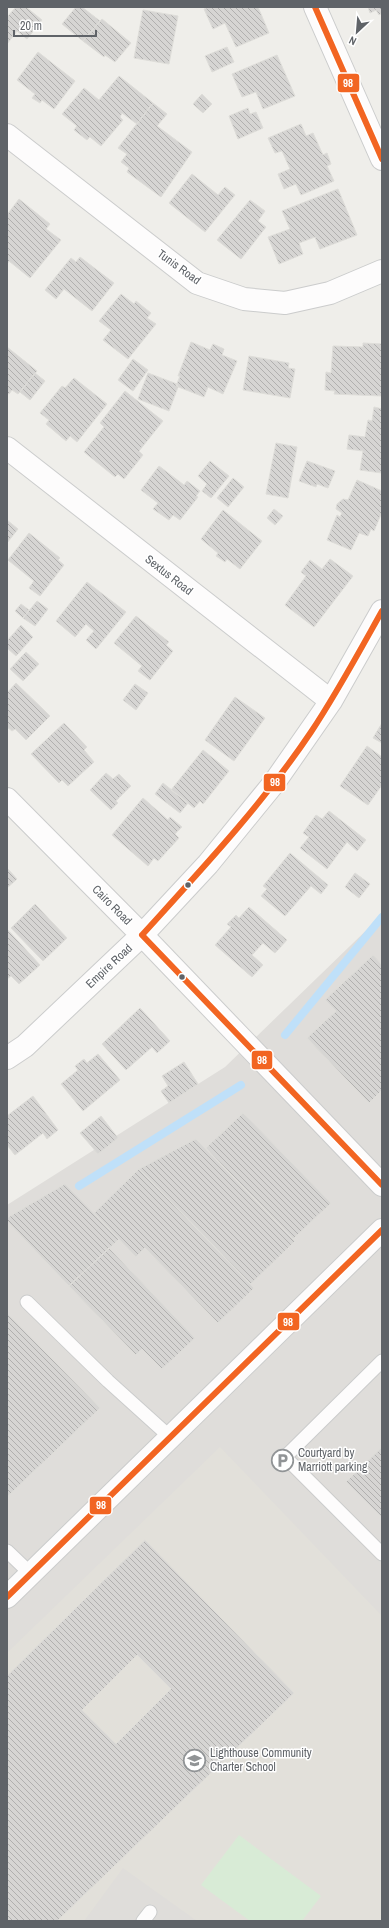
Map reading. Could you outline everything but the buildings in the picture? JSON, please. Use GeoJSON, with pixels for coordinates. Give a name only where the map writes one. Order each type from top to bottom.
{"type":"FeatureCollection","features":[{"type":"Feature","properties":{"kind":"street"},"geometry":{"type":"LineString","coordinates":[[315,7],[382,159]]}},
{"type":"Feature","properties":{"kind":"street","name":"Tunis Road"},"geometry":{"type":"LineString","coordinates":[[7,135],[197,283],[244,299],[285,303],[330,294],[382,271]]}},
{"type":"Feature","properties":{"kind":"street","name":"Sextus Road"},"geometry":{"type":"LineString","coordinates":[[7,448],[331,701]]}},
{"type":"Feature","properties":{"kind":"street","name":"Empire Road"},"geometry":{"type":"LineString","coordinates":[[7,1058],[25,1046],[142,935],[208,864],[274,783],[331,701],[382,611]]}},
{"type":"Feature","properties":{"kind":"street","name":"Cairo Road"},"geometry":{"type":"LineString","coordinates":[[7,800],[142,935],[382,1185]]}},
{"type":"Feature","properties":{"kind":"street"},"geometry":{"type":"LineString","coordinates":[[7,1597],[382,1230]]}},
{"type":"Feature","properties":{"kind":"lane"},"geometry":{"type":"LineString","coordinates":[[27,1302],[108,1381],[170,1437]]}},
{"type":"Feature","properties":{"kind":"lane"},"geometry":{"type":"LineString","coordinates":[[382,1362],[285,1457],[382,1554]]}},
{"type":"Feature","properties":{"kind":"lane"},"geometry":{"type":"LineString","coordinates":[[7,1551],[31,1574]]}},
{"type":"Feature","properties":{"kind":"shaded area"},"geometry":{"type":"Polygon","coordinates":[[[382,915],[382,1921],[7,1921],[7,1205],[225,1067],[382,915]]]}},
{"type":"Feature","properties":{"kind":"shaded area","name":"Lighthouse Community Charter School"},"geometry":{"type":"Polygon","coordinates":[[[220,1447],[382,1616],[382,1921],[197,1921],[123,1868],[84,1921],[7,1921],[7,1653],[220,1447]]]}},
{"type":"Feature","properties":{"kind":"green space"},"geometry":{"type":"Polygon","coordinates":[[[239,1835],[321,1896],[302,1921],[250,1921],[201,1885],[239,1835]]]}},
{"type":"Feature","properties":{"kind":"waterway"},"geometry":{"type":"LineString","coordinates":[[285,1035],[382,917]]}},
{"type":"Feature","properties":{"kind":"waterway"},"geometry":{"type":"LineString","coordinates":[[79,1186],[241,1085]]}},
{"type":"Feature","properties":{"kind":"transit line","name":"98"},"geometry":{"type":"LineString","coordinates":[[315,7],[382,159]]}},
{"type":"Feature","properties":{"kind":"transit line","name":"98"},"geometry":{"type":"LineString","coordinates":[[142,935],[252,811],[292,759],[330,702],[382,611]]}},
{"type":"Feature","properties":{"kind":"transit line","name":"98"},"geometry":{"type":"LineString","coordinates":[[142,935],[382,1185]]}},
{"type":"Feature","properties":{"kind":"transit line","name":"98"},"geometry":{"type":"LineString","coordinates":[[7,1597],[382,1230]]}},
{"type":"Feature","properties":{"kind":"place","name":"Courtyard by Marriott parking"},"geometry":{"type":"Point","coordinates":[282,1460]}},
{"type":"Feature","properties":{"kind":"place","name":"Lighthouse Community Charter School"},"geometry":{"type":"Point","coordinates":[194,1760]}}]}
